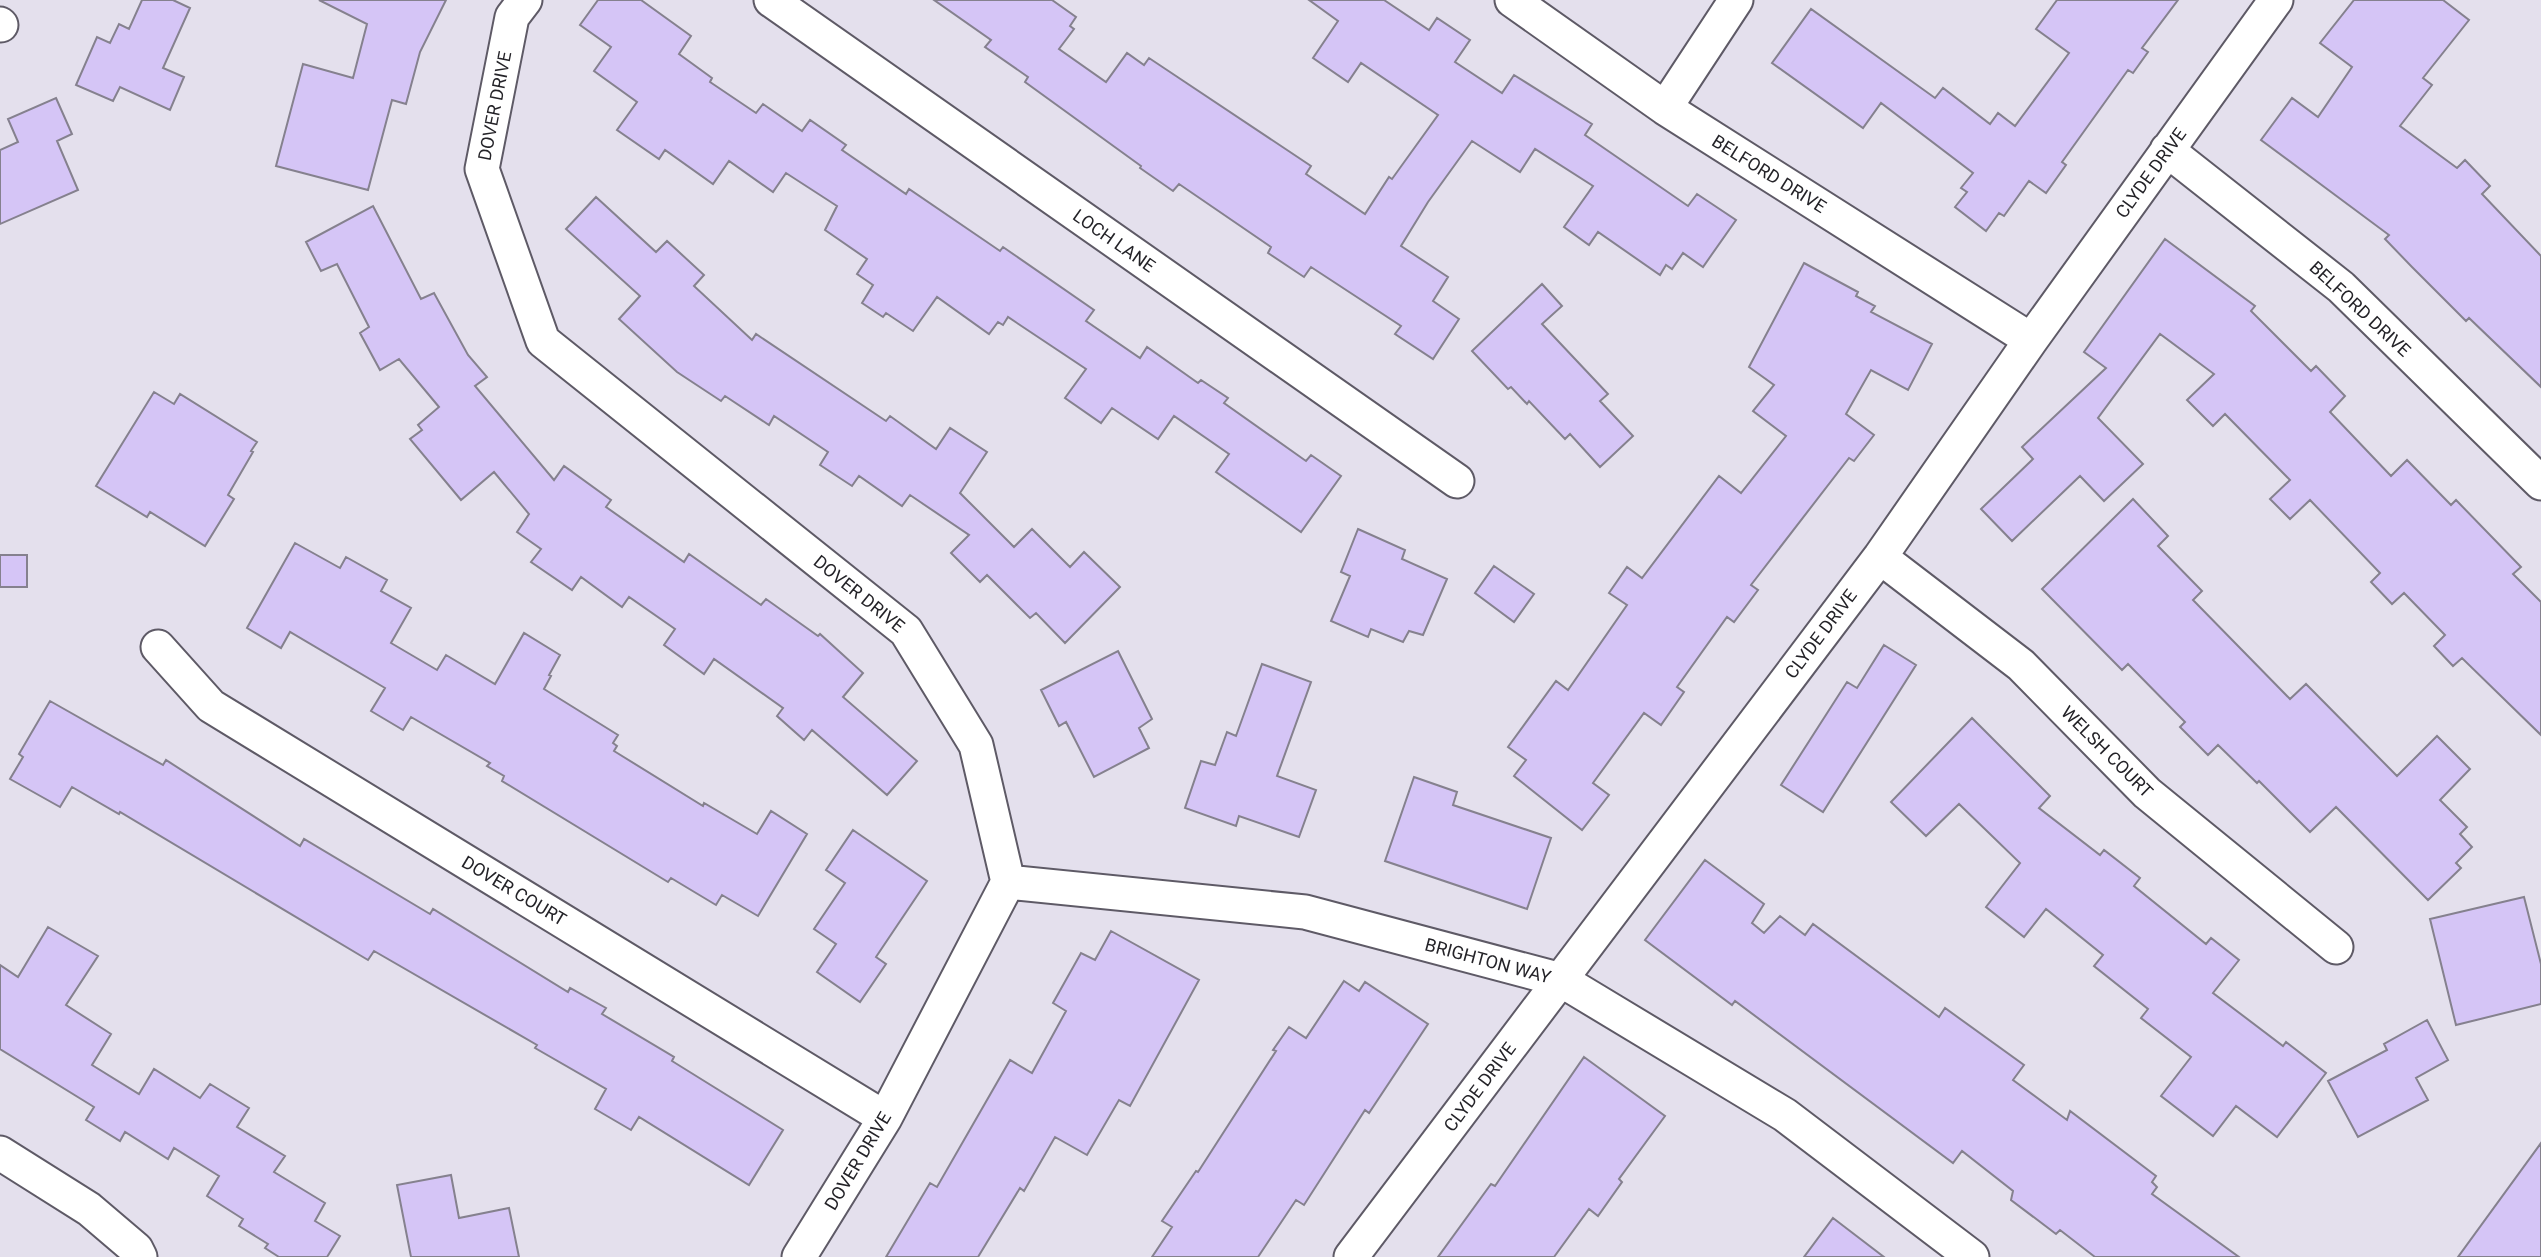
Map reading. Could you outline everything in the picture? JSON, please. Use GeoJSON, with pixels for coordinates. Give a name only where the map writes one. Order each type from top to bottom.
{"type":"FeatureCollection","features":[{"type":"Feature","properties":{"kind":"street","name":"DOVER DRIVE"},"geometry":{"type":"LineString","coordinates":[[525,0],[512,17],[482,169],[543,341],[906,631],[976,745],[1008,882],[886,1118],[799,1257]]}},
{"type":"Feature","properties":{"kind":"street","name":"LOCH LANE"},"geometry":{"type":"LineString","coordinates":[[771,0],[1457,481]]}},
{"type":"Feature","properties":{"kind":"street","name":"BELFORD DRIVE"},"geometry":{"type":"LineString","coordinates":[[1512,0],[1665,108],[2031,341]]}},
{"type":"Feature","properties":{"kind":"street"},"geometry":{"type":"LineString","coordinates":[[1665,108],[1736,0]]}},
{"type":"Feature","properties":{"kind":"street","name":"CLYDE DRIVE"},"geometry":{"type":"LineString","coordinates":[[1351,1257],[1880,557],[2276,0]]}},
{"type":"Feature","properties":{"kind":"street","name":"BELFORD DRIVE"},"geometry":{"type":"LineString","coordinates":[[2167,150],[2341,287],[2541,483]]}},
{"type":"Feature","properties":{"kind":"street","name":"WELSH COURT"},"geometry":{"type":"LineString","coordinates":[[1880,557],[2021,665],[2147,793],[2336,947]]}},
{"type":"Feature","properties":{"kind":"street","name":"DOVER COURT"},"geometry":{"type":"LineString","coordinates":[[158,647],[211,706],[886,1118]]}},
{"type":"Feature","properties":{"kind":"street","name":"BRIGHTON WAY"},"geometry":{"type":"LineString","coordinates":[[1008,882],[1305,912],[1561,980],[1785,1115],[1972,1257]]}},
{"type":"Feature","properties":{"kind":"street"},"geometry":{"type":"LineString","coordinates":[[0,1153],[89,1209],[136,1249],[140,1257]]}},
{"type":"Feature","properties":{"kind":"building"},"geometry":{"type":"Polygon","coordinates":[[[142,0],[173,0],[190,8],[163,68],[184,77],[170,110],[120,87],[113,101],[76,85],[97,37],[110,43],[119,24],[129,29],[142,0]]]}},
{"type":"Feature","properties":{"kind":"building"},"geometry":{"type":"Polygon","coordinates":[[[319,0],[446,0],[420,52],[406,104],[392,100],[368,190],[276,166],[303,64],[353,78],[367,24],[319,0]]]}},
{"type":"Feature","properties":{"kind":"building"},"geometry":{"type":"Polygon","coordinates":[[[598,0],[641,0],[691,36],[679,54],[712,78],[710,82],[756,113],[763,104],[802,131],[810,120],[846,145],[842,150],[906,194],[909,189],[1000,251],[1003,247],[1094,310],[1086,321],[1140,358],[1147,347],[1198,383],[1201,380],[1228,398],[1224,403],[1306,461],[1311,455],[1341,476],[1301,532],[1216,472],[1229,454],[1174,416],[1158,439],[1112,408],[1101,423],[1065,398],[1086,369],[1008,317],[1003,325],[998,322],[989,334],[937,297],[913,331],[886,313],[883,317],[862,303],[873,285],[857,274],[867,259],[825,230],[837,206],[786,173],[773,192],[729,161],[713,184],[665,150],[659,159],[617,130],[637,102],[594,71],[611,47],[580,25],[598,0]]]}},
{"type":"Feature","properties":{"kind":"building"},"geometry":{"type":"Polygon","coordinates":[[[934,0],[1052,0],[1076,17],[1070,26],[1074,29],[1059,49],[1106,82],[1127,53],[1144,65],[1149,58],[1311,166],[1306,174],[1365,214],[1389,177],[1392,179],[1438,115],[1361,63],[1348,82],[1313,58],[1338,21],[1309,0],[1384,0],[1429,30],[1437,18],[1470,40],[1455,62],[1502,93],[1514,75],[1592,124],[1585,135],[1688,206],[1697,194],[1736,220],[1703,267],[1683,253],[1672,269],[1666,265],[1660,275],[1598,232],[1589,245],[1564,227],[1593,186],[1535,149],[1520,172],[1472,141],[1428,202],[1401,246],[1448,277],[1433,301],[1459,319],[1433,359],[1395,334],[1401,326],[1311,267],[1304,277],[1268,253],[1271,247],[1179,184],[1173,191],[1140,168],[1141,166],[1025,82],[1028,77],[985,47],[991,40],[934,0]]]}},
{"type":"Feature","properties":{"kind":"building"},"geometry":{"type":"Polygon","coordinates":[[[2057,0],[2178,0],[2142,48],[2148,52],[2133,73],[2128,70],[2062,162],[2066,165],[2046,193],[2029,181],[2004,216],[1999,213],[1986,231],[1955,207],[1967,192],[1961,188],[1973,173],[1881,103],[1863,128],[1772,63],[1811,9],[1935,98],[1943,88],[1990,124],[1998,113],[2015,126],[2069,53],[2036,29],[2057,0]]]}},
{"type":"Feature","properties":{"kind":"building"},"geometry":{"type":"Polygon","coordinates":[[[2354,0],[2443,0],[2469,20],[2423,78],[2432,85],[2400,126],[2457,168],[2465,160],[2490,186],[2482,194],[2541,256],[2541,387],[2469,318],[2466,321],[2412,267],[2385,239],[2389,235],[2261,140],[2292,98],[2318,117],[2352,67],[2320,43],[2354,0]]]}},
{"type":"Feature","properties":{"kind":"building"},"geometry":{"type":"Polygon","coordinates":[[[56,98],[72,134],[57,141],[78,190],[0,224],[0,150],[18,142],[8,119],[56,98]]]}},
{"type":"Feature","properties":{"kind":"building"},"geometry":{"type":"Polygon","coordinates":[[[596,197],[656,252],[667,241],[704,275],[694,286],[752,340],[756,334],[886,421],[890,416],[936,449],[950,428],[987,452],[960,493],[1014,547],[1032,529],[1070,567],[1084,552],[1120,587],[1065,643],[1036,613],[1030,618],[987,575],[980,582],[951,553],[969,535],[910,495],[902,506],[859,476],[852,486],[820,465],[828,452],[774,416],[769,425],[725,396],[721,401],[677,372],[619,319],[640,296],[566,229],[596,197]]]}},
{"type":"Feature","properties":{"kind":"building"},"geometry":{"type":"Polygon","coordinates":[[[373,206],[421,299],[434,293],[468,355],[487,377],[475,386],[554,480],[564,466],[611,500],[606,507],[684,562],[689,554],[761,605],[766,599],[818,636],[820,634],[863,673],[843,697],[917,761],[887,795],[812,730],[804,740],[777,716],[783,708],[714,659],[704,674],[664,645],[675,629],[629,597],[622,607],[581,577],[572,590],[531,562],[541,549],[517,532],[529,514],[494,472],[461,500],[410,439],[422,430],[418,425],[439,407],[399,359],[380,370],[360,333],[369,327],[337,264],[321,271],[306,242],[373,206]]]}},
{"type":"Feature","properties":{"kind":"building"},"geometry":{"type":"Polygon","coordinates":[[[2165,239],[2255,306],[2251,311],[2311,371],[2316,366],[2345,396],[2330,412],[2391,476],[2407,460],[2451,505],[2456,500],[2521,567],[2513,574],[2541,602],[2541,735],[2462,658],[2453,666],[2434,646],[2445,635],[2404,593],[2392,604],[2371,582],[2380,573],[2310,500],[2290,519],[2270,499],[2290,480],[2225,414],[2213,426],[2187,400],[2214,374],[2160,334],[2098,418],[2143,464],[2104,501],[2080,476],[2012,541],[1981,509],[2033,459],[2022,447],[2106,368],[2084,352],[2165,239]]]}},
{"type":"Feature","properties":{"kind":"building"},"geometry":{"type":"Polygon","coordinates":[[[1804,263],[1858,292],[1856,296],[1875,306],[1871,312],[1932,344],[1908,390],[1871,370],[1846,414],[1874,435],[1854,461],[1849,458],[1751,585],[1758,590],[1734,622],[1727,617],[1677,687],[1684,692],[1661,725],[1644,713],[1593,783],[1609,795],[1582,830],[1514,776],[1526,760],[1508,747],[1556,681],[1568,690],[1627,605],[1609,593],[1627,567],[1642,578],[1719,476],[1741,493],[1786,436],[1753,411],[1774,385],[1749,367],[1804,263]]]}},
{"type":"Feature","properties":{"kind":"building"},"geometry":{"type":"Polygon","coordinates":[[[1542,284],[1562,306],[1542,324],[1608,394],[1600,401],[1633,436],[1600,467],[1570,434],[1565,439],[1529,401],[1527,404],[1511,387],[1508,389],[1472,351],[1542,284]]]}},
{"type":"Feature","properties":{"kind":"building"},"geometry":{"type":"Polygon","coordinates":[[[154,392],[174,404],[180,394],[257,442],[228,495],[234,499],[205,546],[150,512],[147,517],[96,486],[154,392]]]}},
{"type":"Feature","properties":{"kind":"building"},"geometry":{"type":"Polygon","coordinates":[[[2133,499],[2168,536],[2158,546],[2202,591],[2193,600],[2290,699],[2306,684],[2397,776],[2437,736],[2470,769],[2440,800],[2467,827],[2460,834],[2472,847],[2456,863],[2461,868],[2428,900],[2336,807],[2310,832],[2218,745],[2208,755],[2180,727],[2185,722],[2128,664],[2122,670],[2042,589],[2133,499]]]}},
{"type":"Feature","properties":{"kind":"building"},"geometry":{"type":"Polygon","coordinates":[[[1358,529],[1405,550],[1402,559],[1447,579],[1423,635],[1409,631],[1403,642],[1371,629],[1368,637],[1331,621],[1350,576],[1341,572],[1358,529]]]}},
{"type":"Feature","properties":{"kind":"building"},"geometry":{"type":"Polygon","coordinates":[[[295,543],[340,568],[346,557],[387,580],[381,591],[411,608],[391,643],[437,670],[446,655],[495,684],[524,633],[560,655],[544,689],[618,735],[613,743],[617,746],[614,751],[703,806],[704,803],[757,834],[771,811],[807,834],[758,916],[722,895],[716,905],[671,878],[668,882],[502,781],[504,776],[487,766],[490,763],[411,717],[403,730],[371,711],[385,688],[290,632],[281,648],[247,628],[295,543]]]}},
{"type":"Feature","properties":{"kind":"building"},"geometry":{"type":"Polygon","coordinates":[[[0,555],[27,555],[27,587],[0,587],[0,555]]]}},
{"type":"Feature","properties":{"kind":"building"},"geometry":{"type":"Polygon","coordinates":[[[1494,566],[1534,594],[1514,622],[1475,593],[1494,566]]]}},
{"type":"Feature","properties":{"kind":"building"},"geometry":{"type":"Polygon","coordinates":[[[1884,645],[1916,665],[1823,812],[1781,785],[1847,682],[1857,688],[1884,645]]]}},
{"type":"Feature","properties":{"kind":"building"},"geometry":{"type":"Polygon","coordinates":[[[1118,651],[1152,719],[1139,728],[1149,748],[1094,777],[1066,722],[1059,726],[1041,690],[1118,651]]]}},
{"type":"Feature","properties":{"kind":"building"},"geometry":{"type":"Polygon","coordinates":[[[1262,664],[1311,682],[1277,776],[1316,790],[1299,837],[1239,816],[1236,826],[1185,808],[1201,761],[1215,765],[1227,732],[1236,736],[1262,664]]]}},
{"type":"Feature","properties":{"kind":"building"},"geometry":{"type":"Polygon","coordinates":[[[50,701],[163,765],[166,760],[300,846],[304,839],[430,914],[433,909],[568,992],[570,988],[606,1008],[602,1014],[674,1057],[672,1061],[783,1130],[749,1185],[639,1117],[631,1130],[595,1109],[606,1089],[535,1048],[537,1045],[374,951],[368,960],[120,812],[119,814],[72,787],[60,807],[10,779],[23,757],[19,754],[50,701]]]}},
{"type":"Feature","properties":{"kind":"building"},"geometry":{"type":"Polygon","coordinates":[[[1972,718],[2050,796],[2039,808],[2100,855],[2104,850],[2140,878],[2134,886],[2206,944],[2211,938],[2239,960],[2213,993],[2283,1046],[2286,1042],[2326,1073],[2277,1137],[2236,1106],[2213,1136],[2161,1096],[2191,1057],[2141,1018],[2148,1009],[2094,966],[2103,955],[2046,909],[2024,937],[1986,907],[2020,863],[1959,804],[1926,836],[1891,802],[1972,718]]]}},
{"type":"Feature","properties":{"kind":"building"},"geometry":{"type":"Polygon","coordinates":[[[1414,777],[1457,792],[1453,805],[1551,838],[1527,909],[1385,861],[1414,777]]]}},
{"type":"Feature","properties":{"kind":"building"},"geometry":{"type":"Polygon","coordinates":[[[853,830],[927,881],[876,957],[886,964],[860,1002],[817,972],[836,944],[814,929],[845,883],[826,870],[853,830]]]}},
{"type":"Feature","properties":{"kind":"building"},"geometry":{"type":"Polygon","coordinates":[[[1705,860],[1764,904],[1752,923],[1764,933],[1780,916],[1805,935],[1813,924],[1939,1017],[1945,1008],[2024,1065],[2013,1080],[2067,1120],[2070,1111],[2156,1176],[2152,1182],[2157,1187],[2152,1194],[2239,1257],[2095,1257],[2060,1230],[2056,1234],[2011,1200],[2013,1191],[1962,1151],[1953,1163],[1735,1001],[1732,1005],[1645,940],[1705,860]]]}},
{"type":"Feature","properties":{"kind":"building"},"geometry":{"type":"Polygon","coordinates":[[[2524,897],[2541,964],[2541,1004],[2456,1025],[2430,919],[2524,897]]]}},
{"type":"Feature","properties":{"kind":"building"},"geometry":{"type":"Polygon","coordinates":[[[48,927],[98,956],[66,1005],[111,1034],[92,1065],[139,1094],[154,1069],[200,1098],[210,1084],[249,1108],[237,1127],[285,1156],[274,1172],[325,1203],[315,1221],[340,1236],[327,1257],[279,1257],[265,1248],[268,1244],[239,1226],[243,1219],[207,1196],[219,1176],[174,1148],[168,1159],[125,1132],[120,1141],[86,1120],[94,1107],[0,1049],[0,965],[18,977],[48,927]]]}},
{"type":"Feature","properties":{"kind":"building"},"geometry":{"type":"Polygon","coordinates":[[[1111,931],[1199,980],[1130,1106],[1119,1100],[1087,1155],[1055,1137],[1024,1191],[1020,1188],[978,1257],[886,1257],[930,1183],[937,1187],[1010,1060],[1032,1073],[1066,1011],[1053,1003],[1081,953],[1095,960],[1111,931]]]}},
{"type":"Feature","properties":{"kind":"building"},"geometry":{"type":"Polygon","coordinates":[[[1344,981],[1359,991],[1365,982],[1428,1024],[1369,1113],[1365,1110],[1304,1205],[1296,1200],[1258,1257],[1152,1257],[1172,1227],[1162,1221],[1196,1171],[1198,1172],[1289,1027],[1306,1038],[1344,981]]]}},
{"type":"Feature","properties":{"kind":"building"},"geometry":{"type":"Polygon","coordinates":[[[2427,1020],[2448,1060],[2416,1078],[2428,1100],[2358,1137],[2328,1081],[2387,1050],[2384,1044],[2427,1020]]]}},
{"type":"Feature","properties":{"kind":"building"},"geometry":{"type":"Polygon","coordinates":[[[1584,1057],[1665,1116],[1619,1179],[1622,1182],[1598,1216],[1589,1209],[1554,1257],[1438,1257],[1491,1184],[1495,1186],[1584,1057]]]}},
{"type":"Feature","properties":{"kind":"building"},"geometry":{"type":"Polygon","coordinates":[[[2541,1143],[2541,1257],[2458,1257],[2541,1143]]]}},
{"type":"Feature","properties":{"kind":"building"},"geometry":{"type":"Polygon","coordinates":[[[451,1175],[459,1218],[509,1208],[519,1257],[411,1257],[397,1185],[451,1175]]]}},
{"type":"Feature","properties":{"kind":"building"},"geometry":{"type":"Polygon","coordinates":[[[1833,1218],[1884,1257],[1804,1257],[1833,1218]]]}}]}
